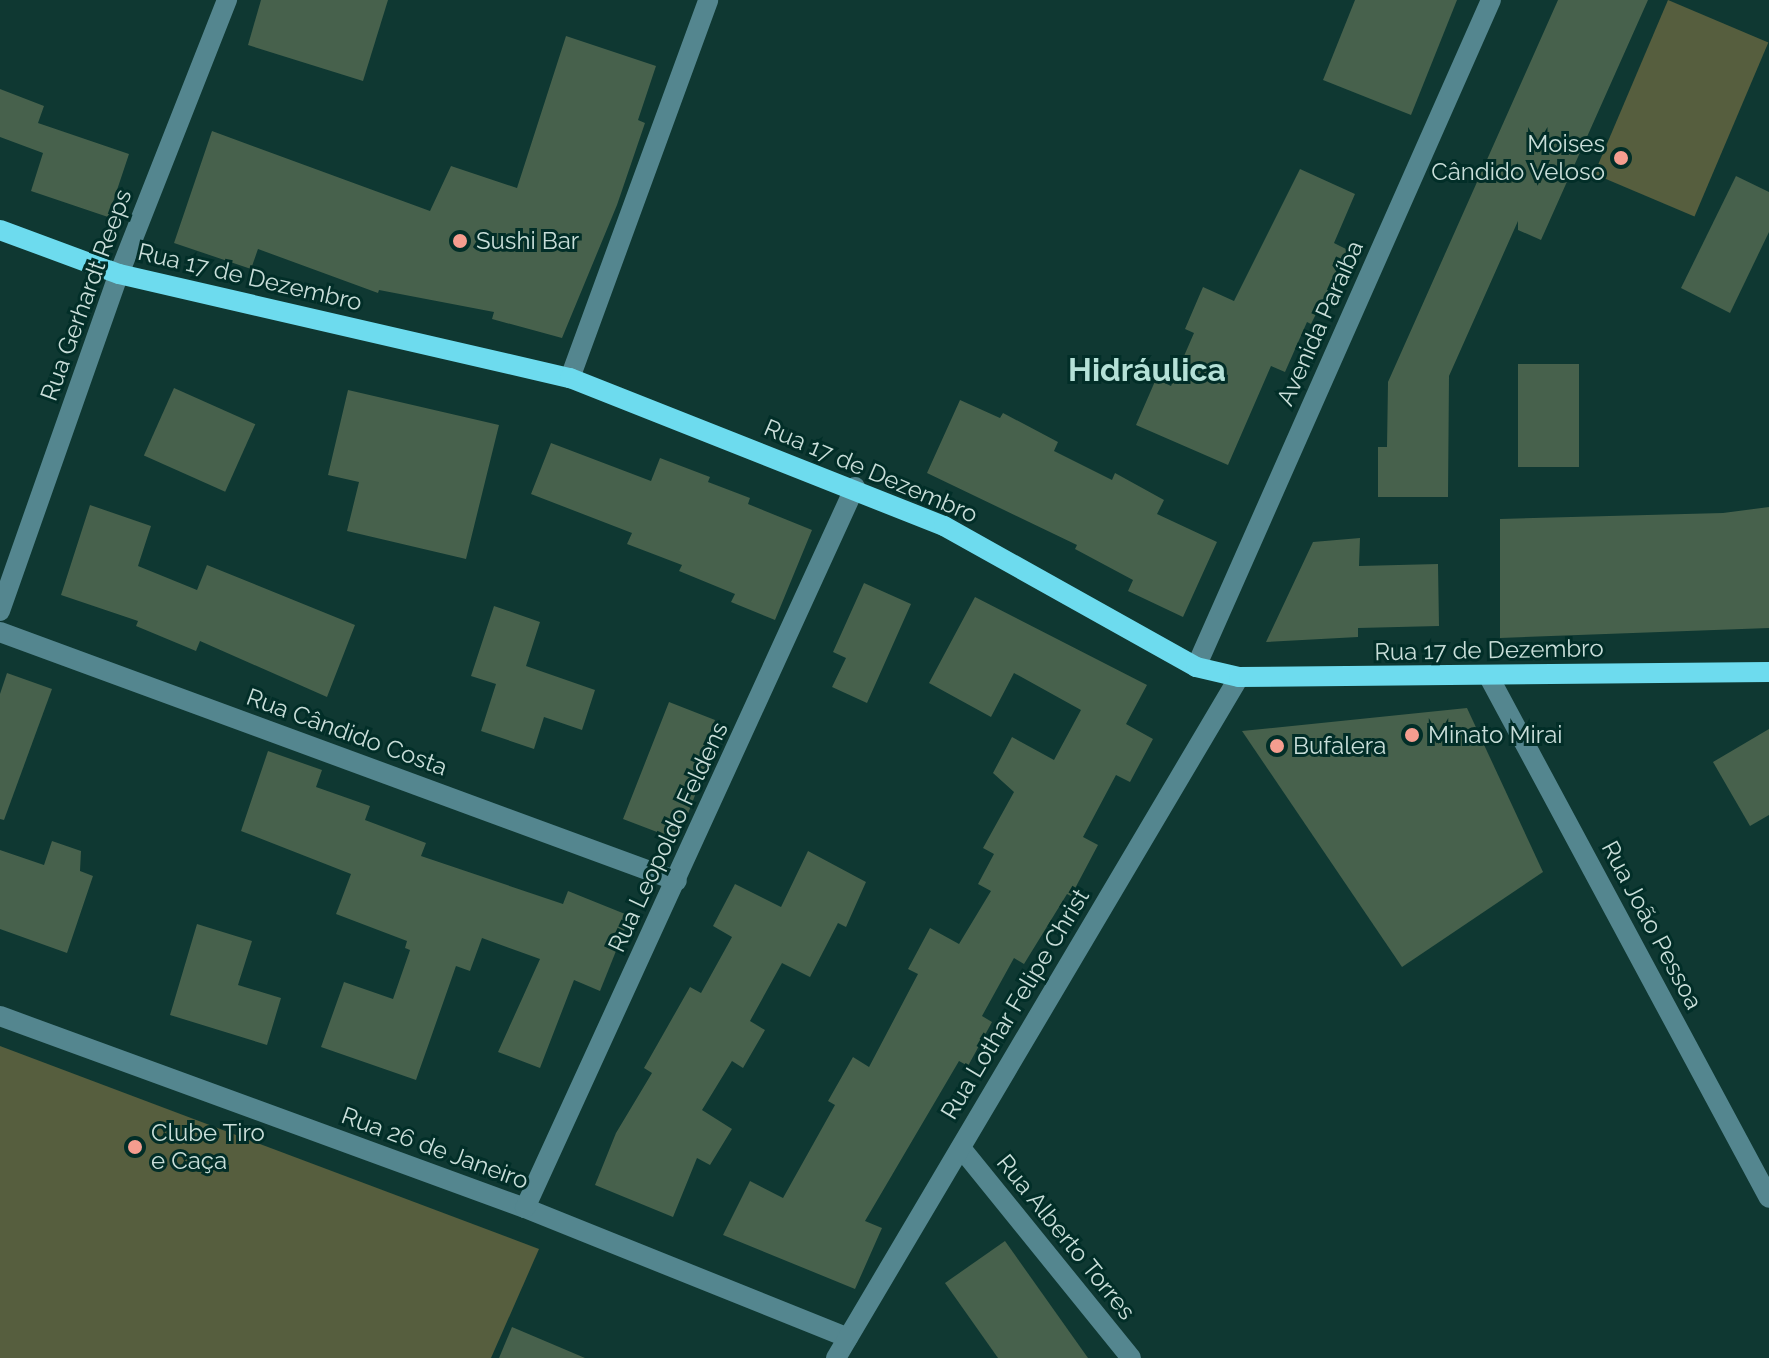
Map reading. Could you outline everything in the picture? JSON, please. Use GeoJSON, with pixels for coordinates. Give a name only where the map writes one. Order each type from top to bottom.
{"type":"FeatureCollection","features":[{"type":"Feature","properties":{"kind":"main road","name":"Rua 17 de Dezembro"},"geometry":{"type":"LineString","coordinates":[[0,230],[119,274],[570,378],[855,487],[944,526],[1196,667],[1239,677],[1769,672]]}},
{"type":"Feature","properties":{"kind":"street","name":"Rua Gerhardt Reeps"},"geometry":{"type":"LineString","coordinates":[[0,611],[119,274],[227,0]]}},
{"type":"Feature","properties":{"kind":"street"},"geometry":{"type":"LineString","coordinates":[[570,378],[708,0]]}},
{"type":"Feature","properties":{"kind":"street","name":"Avenida Paraíba"},"geometry":{"type":"LineString","coordinates":[[1196,667],[1491,0]]}},
{"type":"Feature","properties":{"kind":"street","name":"Rua Leopoldo Feldens"},"geometry":{"type":"LineString","coordinates":[[525,1208],[855,487]]}},
{"type":"Feature","properties":{"kind":"street","name":"Rua Cândido Costa"},"geometry":{"type":"LineString","coordinates":[[0,632],[677,881]]}},
{"type":"Feature","properties":{"kind":"street","name":"Rua Lothar Felipe Christ"},"geometry":{"type":"LineString","coordinates":[[836,1358],[1239,677]]}},
{"type":"Feature","properties":{"kind":"street","name":"Rua João Pessoa"},"geometry":{"type":"LineString","coordinates":[[1489,677],[1769,1198]]}},
{"type":"Feature","properties":{"kind":"street","name":"Rua 26 de Janeiro"},"geometry":{"type":"LineString","coordinates":[[0,1016],[525,1208],[848,1338]]}},
{"type":"Feature","properties":{"kind":"street","name":"Rua Alberto Torres"},"geometry":{"type":"LineString","coordinates":[[961,1148],[1131,1358]]}},
{"type":"Feature","properties":{"kind":"green space"},"geometry":{"type":"Polygon","coordinates":[[[1668,0],[1768,43],[1694,217],[1594,174],[1668,0]]]}},
{"type":"Feature","properties":{"kind":"green space","name":"Clube Tiro e Caça"},"geometry":{"type":"Polygon","coordinates":[[[0,1046],[539,1249],[491,1358],[0,1358],[0,1046]]]}},
{"type":"Feature","properties":{"kind":"building"},"geometry":{"type":"Polygon","coordinates":[[[261,0],[388,0],[363,81],[248,45],[261,0]]]}},
{"type":"Feature","properties":{"kind":"building"},"geometry":{"type":"Polygon","coordinates":[[[1355,0],[1457,0],[1411,115],[1323,80],[1355,0]]]}},
{"type":"Feature","properties":{"kind":"building"},"geometry":{"type":"Polygon","coordinates":[[[1558,0],[1648,0],[1541,240],[1518,230],[1518,221],[1449,376],[1448,497],[1378,497],[1378,447],[1387,447],[1388,382],[1558,0]]]}},
{"type":"Feature","properties":{"kind":"building"},"geometry":{"type":"Polygon","coordinates":[[[566,36],[656,66],[638,120],[645,123],[617,205],[562,338],[492,319],[494,312],[379,290],[378,293],[258,249],[251,269],[174,243],[212,131],[430,211],[451,166],[517,188],[566,36]]]}},
{"type":"Feature","properties":{"kind":"building"},"geometry":{"type":"Polygon","coordinates":[[[0,89],[44,106],[38,123],[129,154],[108,217],[31,191],[43,153],[0,137],[0,89]]]}},
{"type":"Feature","properties":{"kind":"building"},"geometry":{"type":"Polygon","coordinates":[[[1300,169],[1355,194],[1334,243],[1348,250],[1311,324],[1307,322],[1285,372],[1271,366],[1228,465],[1136,425],[1156,379],[1171,386],[1194,333],[1185,329],[1203,287],[1234,301],[1300,169]]]}},
{"type":"Feature","properties":{"kind":"building"},"geometry":{"type":"Polygon","coordinates":[[[1736,176],[1769,192],[1769,232],[1730,313],[1681,288],[1736,176]]]}},
{"type":"Feature","properties":{"kind":"building"},"geometry":{"type":"Polygon","coordinates":[[[1518,364],[1579,364],[1579,467],[1518,467],[1518,364]]]}},
{"type":"Feature","properties":{"kind":"building"},"geometry":{"type":"Polygon","coordinates":[[[174,388],[255,424],[225,492],[144,456],[174,388]]]}},
{"type":"Feature","properties":{"kind":"building"},"geometry":{"type":"Polygon","coordinates":[[[348,390],[499,425],[466,559],[347,531],[359,482],[328,475],[348,390]]]}},
{"type":"Feature","properties":{"kind":"building"},"geometry":{"type":"Polygon","coordinates":[[[960,400],[1000,418],[1003,413],[1058,442],[1054,451],[1112,480],[1115,473],[1164,500],[1157,514],[1217,542],[1183,617],[1128,591],[1133,580],[1075,549],[1077,545],[927,473],[960,400]]]}},
{"type":"Feature","properties":{"kind":"building"},"geometry":{"type":"Polygon","coordinates":[[[551,443],[651,481],[660,458],[710,477],[708,482],[750,498],[748,504],[812,530],[775,620],[731,602],[735,594],[679,571],[682,565],[627,544],[632,533],[531,494],[551,443]]]}},
{"type":"Feature","properties":{"kind":"building"},"geometry":{"type":"Polygon","coordinates":[[[90,505],[151,526],[138,566],[197,590],[207,565],[355,625],[327,697],[200,641],[196,651],[136,626],[138,621],[61,595],[90,505]]]}},
{"type":"Feature","properties":{"kind":"building"},"geometry":{"type":"Polygon","coordinates":[[[1769,507],[1769,628],[1500,638],[1500,519],[1723,513],[1769,507]]]}},
{"type":"Feature","properties":{"kind":"building"},"geometry":{"type":"Polygon","coordinates":[[[1360,538],[1359,566],[1438,564],[1439,626],[1358,628],[1358,637],[1266,642],[1313,542],[1360,538]]]}},
{"type":"Feature","properties":{"kind":"building"},"geometry":{"type":"Polygon","coordinates":[[[864,583],[911,604],[867,703],[832,687],[846,658],[833,652],[864,583]]]}},
{"type":"Feature","properties":{"kind":"building"},"geometry":{"type":"Polygon","coordinates":[[[975,597],[1147,685],[1126,724],[1153,739],[1130,782],[1116,775],[1083,837],[1098,845],[1071,896],[1067,894],[1024,964],[1014,958],[982,1016],[992,1022],[968,1066],[959,1061],[865,1221],[882,1228],[855,1289],[723,1235],[750,1181],[783,1198],[835,1105],[828,1101],[853,1057],[869,1067],[918,974],[908,969],[930,928],[959,944],[991,891],[978,884],[994,854],[983,848],[1014,792],[993,773],[1012,737],[1054,760],[1081,710],[1014,673],[991,717],[929,683],[975,597]]]}},
{"type":"Feature","properties":{"kind":"building"},"geometry":{"type":"Polygon","coordinates":[[[494,606],[540,622],[526,666],[595,690],[582,730],[544,717],[534,749],[481,731],[496,684],[471,676],[494,606]]]}},
{"type":"Feature","properties":{"kind":"building"},"geometry":{"type":"Polygon","coordinates":[[[7,673],[52,689],[4,820],[0,819],[0,694],[7,673]]]}},
{"type":"Feature","properties":{"kind":"building"},"geometry":{"type":"Polygon","coordinates":[[[669,702],[715,720],[705,746],[713,748],[678,840],[623,819],[669,702]]]}},
{"type":"Feature","properties":{"kind":"building"},"geometry":{"type":"Polygon","coordinates":[[[1467,708],[1543,872],[1402,967],[1242,731],[1467,708]]]}},
{"type":"Feature","properties":{"kind":"building"},"geometry":{"type":"Polygon","coordinates":[[[1769,729],[1769,815],[1750,826],[1713,762],[1769,729]]]}},
{"type":"Feature","properties":{"kind":"building"},"geometry":{"type":"Polygon","coordinates":[[[268,751],[322,770],[316,787],[370,806],[365,820],[426,843],[421,856],[563,904],[568,891],[630,916],[600,991],[574,980],[540,1068],[498,1052],[540,959],[482,938],[470,971],[456,966],[416,1080],[321,1047],[344,982],[393,999],[410,950],[405,948],[407,941],[336,914],[351,874],[241,831],[268,751]]]}},
{"type":"Feature","properties":{"kind":"building"},"geometry":{"type":"Polygon","coordinates":[[[52,841],[81,851],[80,871],[93,876],[67,953],[0,929],[0,850],[44,865],[52,841]]]}},
{"type":"Feature","properties":{"kind":"building"},"geometry":{"type":"Polygon","coordinates":[[[808,851],[866,882],[846,927],[838,923],[810,977],[782,963],[750,1021],[765,1030],[743,1068],[732,1061],[702,1110],[732,1129],[710,1165],[697,1158],[673,1217],[595,1185],[616,1133],[652,1073],[644,1068],[690,987],[701,993],[732,937],[713,926],[735,884],[781,907],[808,851]]]}},
{"type":"Feature","properties":{"kind":"building"},"geometry":{"type":"Polygon","coordinates":[[[197,924],[252,941],[238,985],[281,998],[267,1045],[170,1015],[197,924]]]}},
{"type":"Feature","properties":{"kind":"building"},"geometry":{"type":"Polygon","coordinates":[[[1005,1241],[1088,1358],[998,1358],[945,1283],[1005,1241]]]}},
{"type":"Feature","properties":{"kind":"building"},"geometry":{"type":"Polygon","coordinates":[[[512,1327],[585,1358],[499,1358],[512,1327]]]}},
{"type":"Feature","properties":{"kind":"place","name":"Moises Cândido Veloso"},"geometry":{"type":"Point","coordinates":[1621,158]}},
{"type":"Feature","properties":{"kind":"place","name":"Sushi Bar"},"geometry":{"type":"Point","coordinates":[460,241]}},
{"type":"Feature","properties":{"kind":"place","name":"Minato Mirai"},"geometry":{"type":"Point","coordinates":[1412,735]}},
{"type":"Feature","properties":{"kind":"place","name":"Bufalera"},"geometry":{"type":"Point","coordinates":[1277,746]}},
{"type":"Feature","properties":{"kind":"place","name":"Clube Tiro e Caça"},"geometry":{"type":"Point","coordinates":[135,1147]}},
{"type":"Feature","properties":{"kind":"district","name":"Hidráulica"},"geometry":{"type":"Point","coordinates":[1147,370]}}]}
